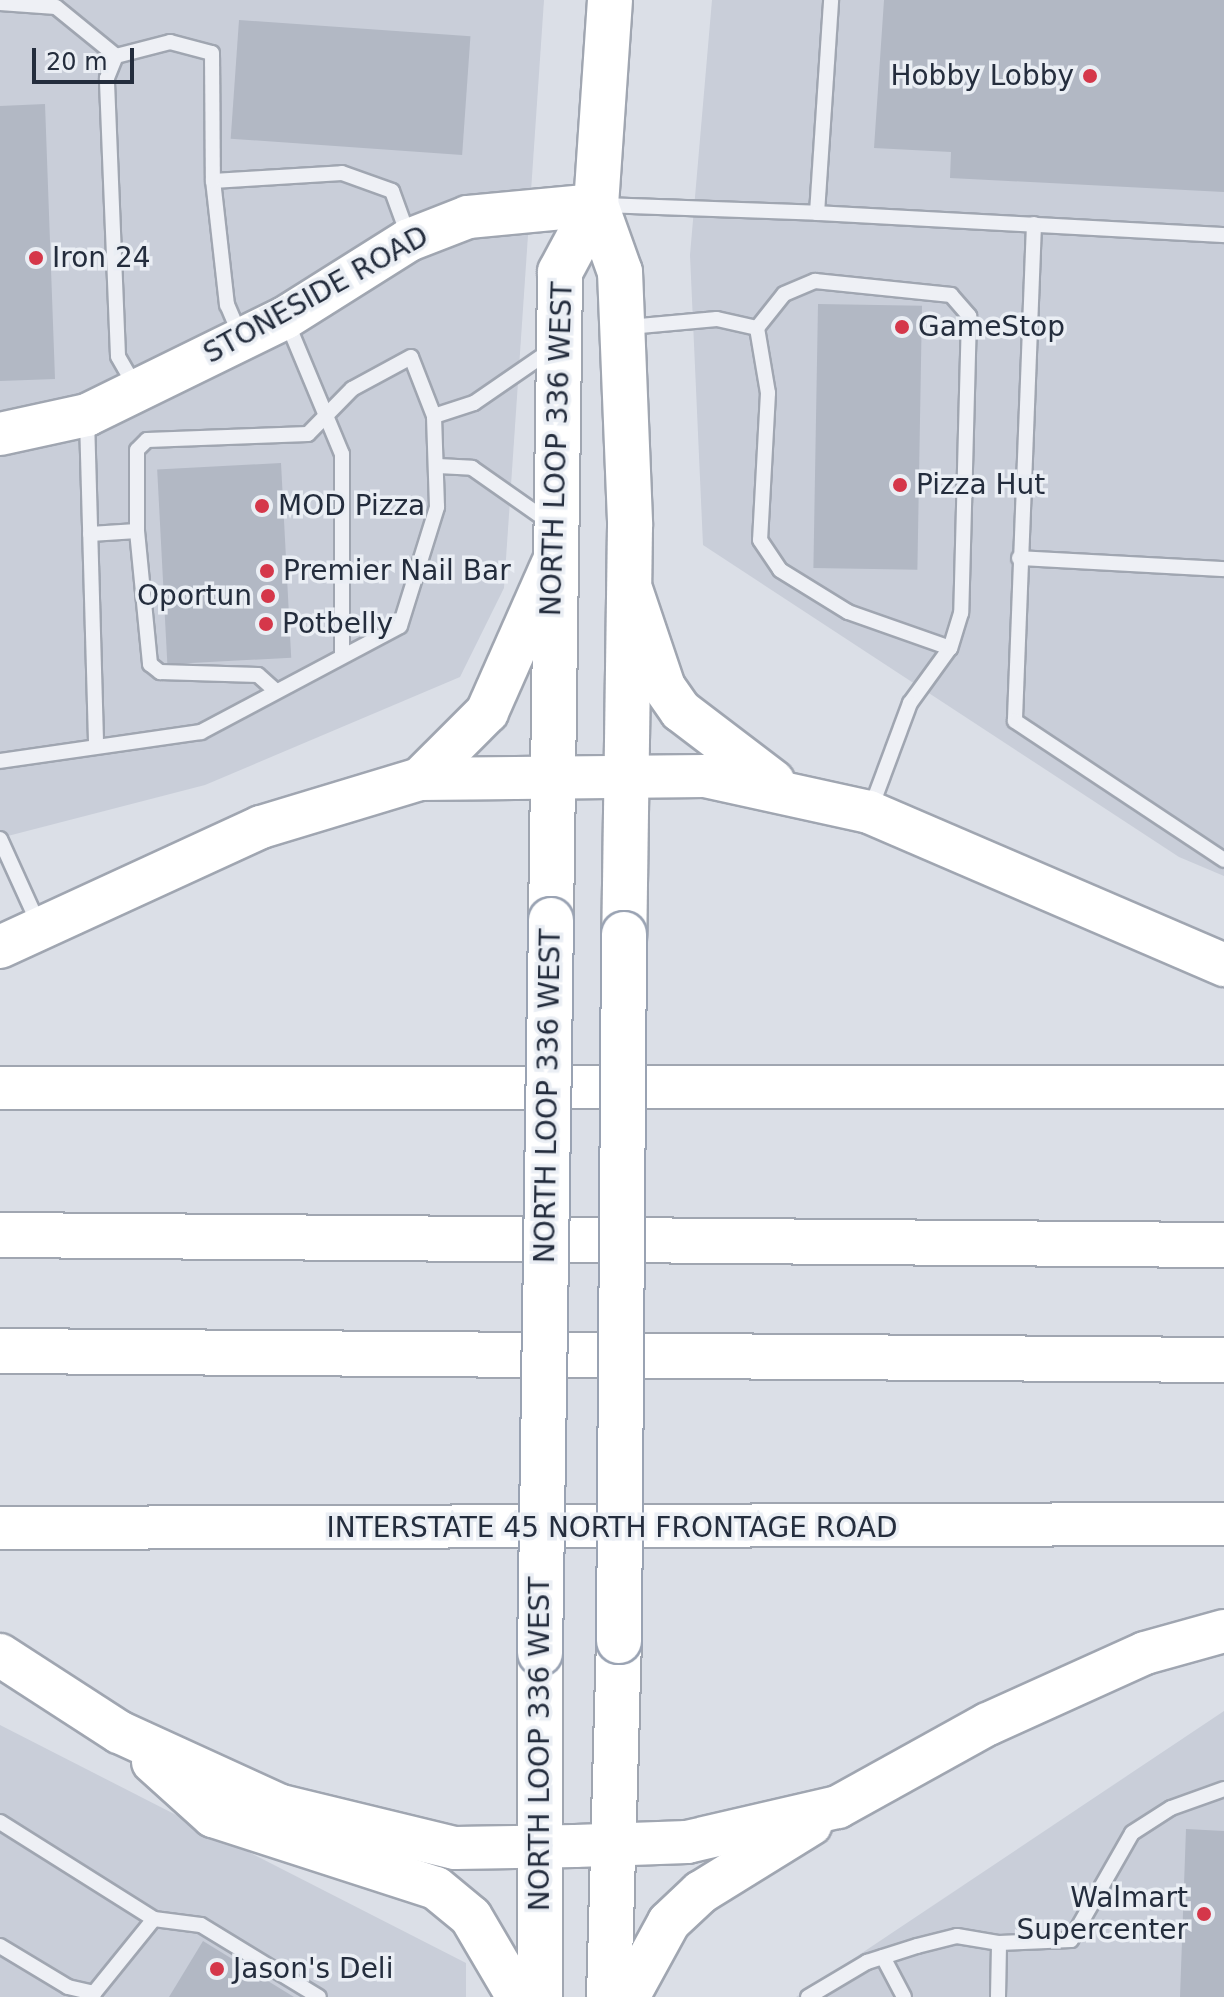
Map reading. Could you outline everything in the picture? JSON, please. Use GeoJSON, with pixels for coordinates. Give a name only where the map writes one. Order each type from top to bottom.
{"type":"FeatureCollection","features":[{"type":"Feature","properties":{"kind":"main road","name":"NORTH LOOP 336 WEST"},"geometry":{"type":"LineString","coordinates":[[609,1997],[617,1844],[629,583],[620,272],[596,205],[610,0]]}},
{"type":"Feature","properties":{"kind":"main road","name":"NORTH LOOP 336 WEST"},"geometry":{"type":"LineString","coordinates":[[540,1997],[537,1847],[553,779],[552,545],[560,272],[596,205]]}},
{"type":"Feature","properties":{"kind":"main road","name":"STONESIDE ROAD"},"geometry":{"type":"LineString","coordinates":[[0,434],[87,415],[285,318],[409,240],[516,207],[596,205]]}},
{"type":"Feature","properties":{"kind":"main road"},"geometry":{"type":"LineString","coordinates":[[420,779],[487,712],[552,545]]}},
{"type":"Feature","properties":{"kind":"main road"},"geometry":{"type":"LineString","coordinates":[[629,583],[664,687],[681,711],[784,789]]}},
{"type":"Feature","properties":{"kind":"main road"},"geometry":{"type":"LineString","coordinates":[[0,947],[261,827],[420,779],[705,776],[784,789],[869,812],[1224,965]]}},
{"type":"Feature","properties":{"kind":"main road"},"geometry":{"type":"LineString","coordinates":[[0,1088],[1224,1087]]}},
{"type":"Feature","properties":{"kind":"main road"},"geometry":{"type":"LineString","coordinates":[[0,1235],[1224,1245]]}},
{"type":"Feature","properties":{"kind":"main road"},"geometry":{"type":"LineString","coordinates":[[0,1351],[1224,1360]]}},
{"type":"Feature","properties":{"kind":"main road","name":"INTERSTATE 45 NORTH FRONTAGE ROAD"},"geometry":{"type":"LineString","coordinates":[[0,1528],[1224,1524]]}},
{"type":"Feature","properties":{"kind":"main road"},"geometry":{"type":"LineString","coordinates":[[628,1997],[669,1922],[701,1892],[838,1807],[1002,1717],[1145,1653],[1224,1631]]}},
{"type":"Feature","properties":{"kind":"main road"},"geometry":{"type":"LineString","coordinates":[[0,1655],[119,1732],[281,1806],[361,1831],[455,1848],[687,1842],[838,1807]]}},
{"type":"Feature","properties":{"kind":"main road"},"geometry":{"type":"LineString","coordinates":[[119,1732],[213,1816],[436,1888],[471,1917],[518,1997]]}},
{"type":"Feature","properties":{"kind":"lane"},"geometry":{"type":"LineString","coordinates":[[817,213],[831,0]]}},
{"type":"Feature","properties":{"kind":"lane"},"geometry":{"type":"LineString","coordinates":[[0,3],[56,7],[116,56]]}},
{"type":"Feature","properties":{"kind":"lane"},"geometry":{"type":"LineString","coordinates":[[116,56],[170,42],[212,53],[213,181],[227,305],[241,340]]}},
{"type":"Feature","properties":{"kind":"lane"},"geometry":{"type":"LineString","coordinates":[[116,56],[107,78],[118,356],[138,390]]}},
{"type":"Feature","properties":{"kind":"lane"},"geometry":{"type":"LineString","coordinates":[[213,181],[342,173],[392,191],[409,240]]}},
{"type":"Feature","properties":{"kind":"lane"},"geometry":{"type":"LineString","coordinates":[[596,205],[817,213],[1224,235]]}},
{"type":"Feature","properties":{"kind":"lane"},"geometry":{"type":"LineString","coordinates":[[1034,224],[1015,721],[1224,860]]}},
{"type":"Feature","properties":{"kind":"lane"},"geometry":{"type":"LineString","coordinates":[[869,812],[910,703],[950,648],[961,613],[969,316],[951,295],[815,281],[784,294],[757,328],[768,393],[760,540],[780,570],[848,612],[950,648]]}},
{"type":"Feature","properties":{"kind":"lane"},"geometry":{"type":"LineString","coordinates":[[285,318],[331,414],[342,454],[342,656]]}},
{"type":"Feature","properties":{"kind":"lane"},"geometry":{"type":"LineString","coordinates":[[620,328],[717,319],[757,328]]}},
{"type":"Feature","properties":{"kind":"lane"},"geometry":{"type":"LineString","coordinates":[[434,416],[474,403],[558,345]]}},
{"type":"Feature","properties":{"kind":"lane"},"geometry":{"type":"LineString","coordinates":[[0,761],[96,742],[201,732],[400,626],[437,507],[434,416],[411,357],[352,389],[331,414],[308,434],[147,440],[137,450],[137,531],[145,559],[150,664],[160,672],[258,675],[276,691]]}},
{"type":"Feature","properties":{"kind":"lane"},"geometry":{"type":"LineString","coordinates":[[87,415],[96,742]]}},
{"type":"Feature","properties":{"kind":"lane"},"geometry":{"type":"LineString","coordinates":[[438,466],[472,468],[552,545]]}},
{"type":"Feature","properties":{"kind":"lane"},"geometry":{"type":"LineString","coordinates":[[90,534],[137,531]]}},
{"type":"Feature","properties":{"kind":"lane"},"geometry":{"type":"LineString","coordinates":[[1019,558],[1224,569]]}},
{"type":"Feature","properties":{"kind":"lane"},"geometry":{"type":"LineString","coordinates":[[0,839],[40,929]]}},
{"type":"Feature","properties":{"kind":"lane"},"geometry":{"type":"LineString","coordinates":[[808,1997],[883,1957],[957,1936],[999,1943],[1071,1940],[1132,1833],[1224,1789]]}},
{"type":"Feature","properties":{"kind":"lane"},"geometry":{"type":"LineString","coordinates":[[0,1822],[154,1919],[201,1925],[319,1997]]}},
{"type":"Feature","properties":{"kind":"lane"},"geometry":{"type":"LineString","coordinates":[[0,1946],[68,1987],[94,1993],[154,1919]]}},
{"type":"Feature","properties":{"kind":"lane"},"geometry":{"type":"LineString","coordinates":[[998,1997],[999,1943]]}},
{"type":"Feature","properties":{"kind":"lane"},"geometry":{"type":"LineString","coordinates":[[883,1957],[904,1997]]}},
{"type":"Feature","properties":{"kind":"shaded area"},"geometry":{"type":"Polygon","coordinates":[[[0,0],[544,0],[504,588],[460,677],[205,785],[0,838],[0,0]]]}},
{"type":"Feature","properties":{"kind":"shaded area"},"geometry":{"type":"Polygon","coordinates":[[[712,0],[1224,0],[1224,876],[1179,857],[703,545],[690,255],[712,0]]]}},
{"type":"Feature","properties":{"kind":"shaded area"},"geometry":{"type":"Polygon","coordinates":[[[1224,1711],[1224,1997],[796,1997],[1224,1711]]]}},
{"type":"Feature","properties":{"kind":"shaded area"},"geometry":{"type":"Polygon","coordinates":[[[0,1725],[466,1963],[466,1997],[0,1997],[0,1725]]]}},
{"type":"Feature","properties":{"kind":"building","name":"Hobby Lobby"},"geometry":{"type":"Polygon","coordinates":[[[884,0],[1224,0],[1224,192],[950,178],[951,152],[874,148],[884,0]]]}},
{"type":"Feature","properties":{"kind":"building"},"geometry":{"type":"Polygon","coordinates":[[[239,20],[470,36],[462,155],[231,139],[239,20]]]}},
{"type":"Feature","properties":{"kind":"building"},"geometry":{"type":"Polygon","coordinates":[[[45,104],[55,379],[0,381],[0,106],[45,104]]]}},
{"type":"Feature","properties":{"kind":"building"},"geometry":{"type":"Polygon","coordinates":[[[818,304],[922,306],[917,570],[813,568],[818,304]]]}},
{"type":"Feature","properties":{"kind":"building"},"geometry":{"type":"Polygon","coordinates":[[[281,463],[291,658],[167,664],[157,469],[281,463]]]}},
{"type":"Feature","properties":{"kind":"building","name":"Walmart Supercenter"},"geometry":{"type":"Polygon","coordinates":[[[1186,1829],[1224,1831],[1224,1997],[1180,1997],[1186,1829]]]}},
{"type":"Feature","properties":{"kind":"building","name":"Jason's Deli"},"geometry":{"type":"Polygon","coordinates":[[[203,1941],[294,1997],[169,1997],[203,1941]]]}},
{"type":"Feature","properties":{"kind":"place","name":"Hobby Lobby"},"geometry":{"type":"Point","coordinates":[1090,76]}},
{"type":"Feature","properties":{"kind":"place","name":"Iron 24"},"geometry":{"type":"Point","coordinates":[36,258]}},
{"type":"Feature","properties":{"kind":"place","name":"GameStop"},"geometry":{"type":"Point","coordinates":[902,327]}},
{"type":"Feature","properties":{"kind":"place","name":"Pizza Hut"},"geometry":{"type":"Point","coordinates":[900,485]}},
{"type":"Feature","properties":{"kind":"place","name":"MOD Pizza"},"geometry":{"type":"Point","coordinates":[262,506]}},
{"type":"Feature","properties":{"kind":"place","name":"Premier Nail Bar"},"geometry":{"type":"Point","coordinates":[267,571]}},
{"type":"Feature","properties":{"kind":"place","name":"Oportun"},"geometry":{"type":"Point","coordinates":[268,596]}},
{"type":"Feature","properties":{"kind":"place","name":"Potbelly"},"geometry":{"type":"Point","coordinates":[266,624]}},
{"type":"Feature","properties":{"kind":"place","name":"Walmart Supercenter"},"geometry":{"type":"Point","coordinates":[1204,1914]}},
{"type":"Feature","properties":{"kind":"place","name":"Jason's Deli"},"geometry":{"type":"Point","coordinates":[217,1969]}}]}
